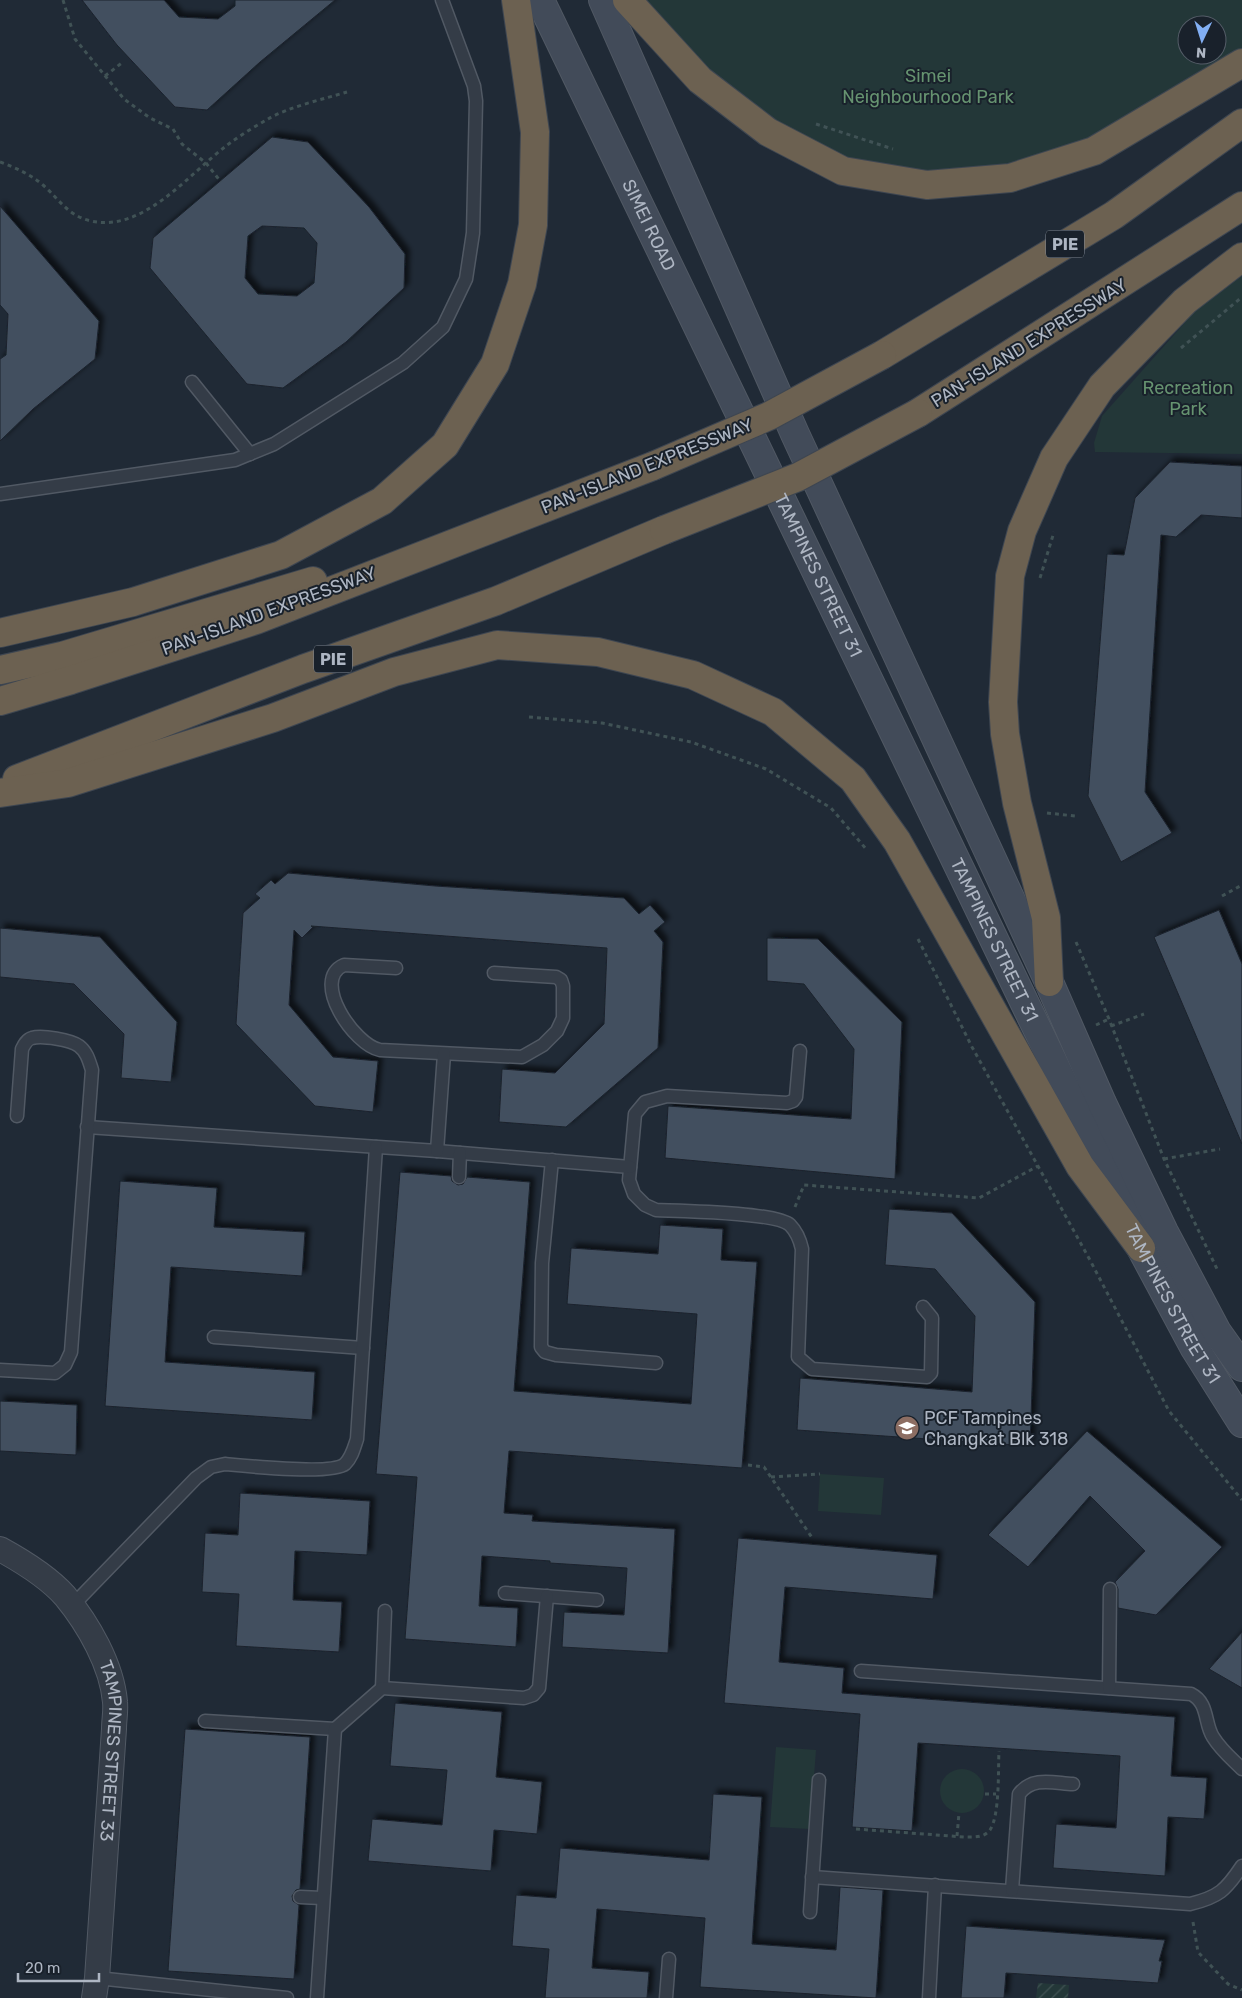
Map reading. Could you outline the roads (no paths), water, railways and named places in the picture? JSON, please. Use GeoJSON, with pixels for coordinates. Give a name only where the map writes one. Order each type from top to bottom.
{"type":"FeatureCollection","features":[{"type":"Feature","properties":{"kind":"highway"},"geometry":{"type":"LineString","coordinates":[[0,633],[133,602],[281,555],[382,501],[445,445],[495,364],[522,284],[533,225],[535,132],[516,0]]}},
{"type":"Feature","properties":{"kind":"highway"},"geometry":{"type":"LineString","coordinates":[[627,0],[700,80],[768,132],[843,172],[927,185],[1010,178],[1094,150],[1242,63]]}},
{"type":"Feature","properties":{"kind":"highway","name":"PAN-ISLAND EXPRESSWAY"},"geometry":{"type":"LineString","coordinates":[[0,701],[256,620],[653,466],[769,416],[882,355],[1114,215],[1242,123]]}},
{"type":"Feature","properties":{"kind":"highway","name":"PAN-ISLAND EXPRESSWAY"},"geometry":{"type":"LineString","coordinates":[[0,786],[304,669],[496,601],[664,530],[798,477],[918,413],[1242,206]]}},
{"type":"Feature","properties":{"kind":"highway"},"geometry":{"type":"LineString","coordinates":[[1049,982],[1046,918],[1016,803],[1005,734],[1003,702],[1010,576],[1022,531],[1054,458],[1102,386],[1185,302],[1242,257]]}},
{"type":"Feature","properties":{"kind":"highway"},"geometry":{"type":"LineString","coordinates":[[0,670],[62,656],[248,599],[465,538]]}},
{"type":"Feature","properties":{"kind":"highway"},"geometry":{"type":"LineString","coordinates":[[0,793],[68,783],[273,718],[394,672],[498,645],[598,652],[693,675],[773,712],[853,779],[897,841],[1080,1166],[1141,1248]]}},
{"type":"Feature","properties":{"kind":"main road","name":"SIMEI ROAD"},"geometry":{"type":"LineString","coordinates":[[540,0],[756,450]]}},
{"type":"Feature","properties":{"kind":"main road","name":"TAMPINES STREET 31"},"geometry":{"type":"LineString","coordinates":[[603,0],[795,434],[1049,982],[1102,1103],[1164,1232],[1217,1332],[1242,1367]]}},
{"type":"Feature","properties":{"kind":"main road","name":"TAMPINES STREET 31"},"geometry":{"type":"LineString","coordinates":[[756,450],[1045,1045],[1141,1248],[1194,1346],[1242,1423]]}},
{"type":"Feature","properties":{"kind":"street","name":"TAMPINES STREET 33"},"geometry":{"type":"LineString","coordinates":[[0,1549],[41,1576],[64,1595],[102,1656],[111,1683],[115,1703],[96,1992]]}},
{"type":"Feature","properties":{"kind":"lane"},"geometry":{"type":"LineString","coordinates":[[0,494],[235,460],[274,444],[403,363],[443,327],[466,279],[473,233],[476,101],[474,86],[442,0]]}},
{"type":"Feature","properties":{"kind":"lane"},"geometry":{"type":"LineString","coordinates":[[192,382],[250,454]]}},
{"type":"Feature","properties":{"kind":"lane"},"geometry":{"type":"LineString","coordinates":[[396,968],[344,965],[333,974],[333,992],[336,1007],[348,1025],[373,1049],[444,1054],[522,1056],[543,1045],[557,1031],[563,1018],[565,997],[561,980],[494,973]]}},
{"type":"Feature","properties":{"kind":"lane"},"geometry":{"type":"LineString","coordinates":[[0,1370],[55,1373],[65,1365],[71,1352],[92,1070],[87,1054],[78,1045],[63,1040],[32,1038],[26,1042],[22,1049],[17,1116]]}},
{"type":"Feature","properties":{"kind":"lane"},"geometry":{"type":"LineString","coordinates":[[800,1051],[796,1097],[793,1101],[786,1103],[667,1096],[645,1102],[635,1114],[629,1180],[634,1194],[645,1205],[656,1210],[770,1217],[789,1224],[798,1237],[802,1249],[798,1357],[804,1364],[812,1368],[927,1377],[931,1373],[932,1318],[923,1306]]}},
{"type":"Feature","properties":{"kind":"lane"},"geometry":{"type":"LineString","coordinates":[[437,1151],[444,1054]]}},
{"type":"Feature","properties":{"kind":"lane"},"geometry":{"type":"LineString","coordinates":[[87,1127],[437,1151],[630,1167]]}},
{"type":"Feature","properties":{"kind":"lane"},"geometry":{"type":"LineString","coordinates":[[72,1606],[196,1478],[211,1468],[225,1464],[324,1470],[344,1465],[352,1455],[357,1439],[376,1148]]}},
{"type":"Feature","properties":{"kind":"lane"},"geometry":{"type":"LineString","coordinates":[[459,1176],[460,1153]]}},
{"type":"Feature","properties":{"kind":"lane"},"geometry":{"type":"LineString","coordinates":[[552,1160],[542,1263],[541,1347],[545,1352],[556,1355],[656,1363]]}},
{"type":"Feature","properties":{"kind":"lane"},"geometry":{"type":"LineString","coordinates":[[214,1337],[363,1348]]}},
{"type":"Feature","properties":{"kind":"lane"},"geometry":{"type":"LineString","coordinates":[[1109,1688],[1110,1590]]}},
{"type":"Feature","properties":{"kind":"lane"},"geometry":{"type":"LineString","coordinates":[[506,1593],[597,1600]]}},
{"type":"Feature","properties":{"kind":"lane"},"geometry":{"type":"LineString","coordinates":[[317,1998],[322,1898],[335,1729],[382,1688],[524,1698],[533,1695],[539,1688],[547,1596]]}},
{"type":"Feature","properties":{"kind":"lane"},"geometry":{"type":"LineString","coordinates":[[382,1688],[385,1611]]}},
{"type":"Feature","properties":{"kind":"lane"},"geometry":{"type":"LineString","coordinates":[[861,1671],[1191,1694],[1198,1697],[1202,1702],[1212,1735],[1222,1749],[1242,1769]]}},
{"type":"Feature","properties":{"kind":"lane"},"geometry":{"type":"LineString","coordinates":[[205,1721],[335,1729]]}},
{"type":"Feature","properties":{"kind":"lane"},"geometry":{"type":"LineString","coordinates":[[810,1912],[819,1780]]}},
{"type":"Feature","properties":{"kind":"lane"},"geometry":{"type":"LineString","coordinates":[[1012,1890],[1019,1794],[1025,1787],[1034,1782],[1073,1784]]}},
{"type":"Feature","properties":{"kind":"lane"},"geometry":{"type":"LineString","coordinates":[[812,1877],[1190,1904],[1210,1899],[1228,1888],[1242,1866]]}},
{"type":"Feature","properties":{"kind":"lane"},"geometry":{"type":"LineString","coordinates":[[929,1998],[934,1885]]}},
{"type":"Feature","properties":{"kind":"lane"},"geometry":{"type":"LineString","coordinates":[[300,1898],[322,1898]]}},
{"type":"Feature","properties":{"kind":"lane"},"geometry":{"type":"LineString","coordinates":[[666,1998],[669,1959]]}},
{"type":"Feature","properties":{"kind":"lane"},"geometry":{"type":"LineString","coordinates":[[96,1992],[288,1998]]}},
{"type":"Feature","properties":{"kind":"place","name":"PCF Tampines Changkat Blk 318"},"geometry":{"type":"Point","coordinates":[907,1428]}},
{"type":"Feature","properties":{"kind":"park label","name":"Simei Neighbourhood Park"},"geometry":{"type":"Point","coordinates":[928,86]}},
{"type":"Feature","properties":{"kind":"park label","name":"Recreation Park"},"geometry":{"type":"Point","coordinates":[1188,398]}}]}
